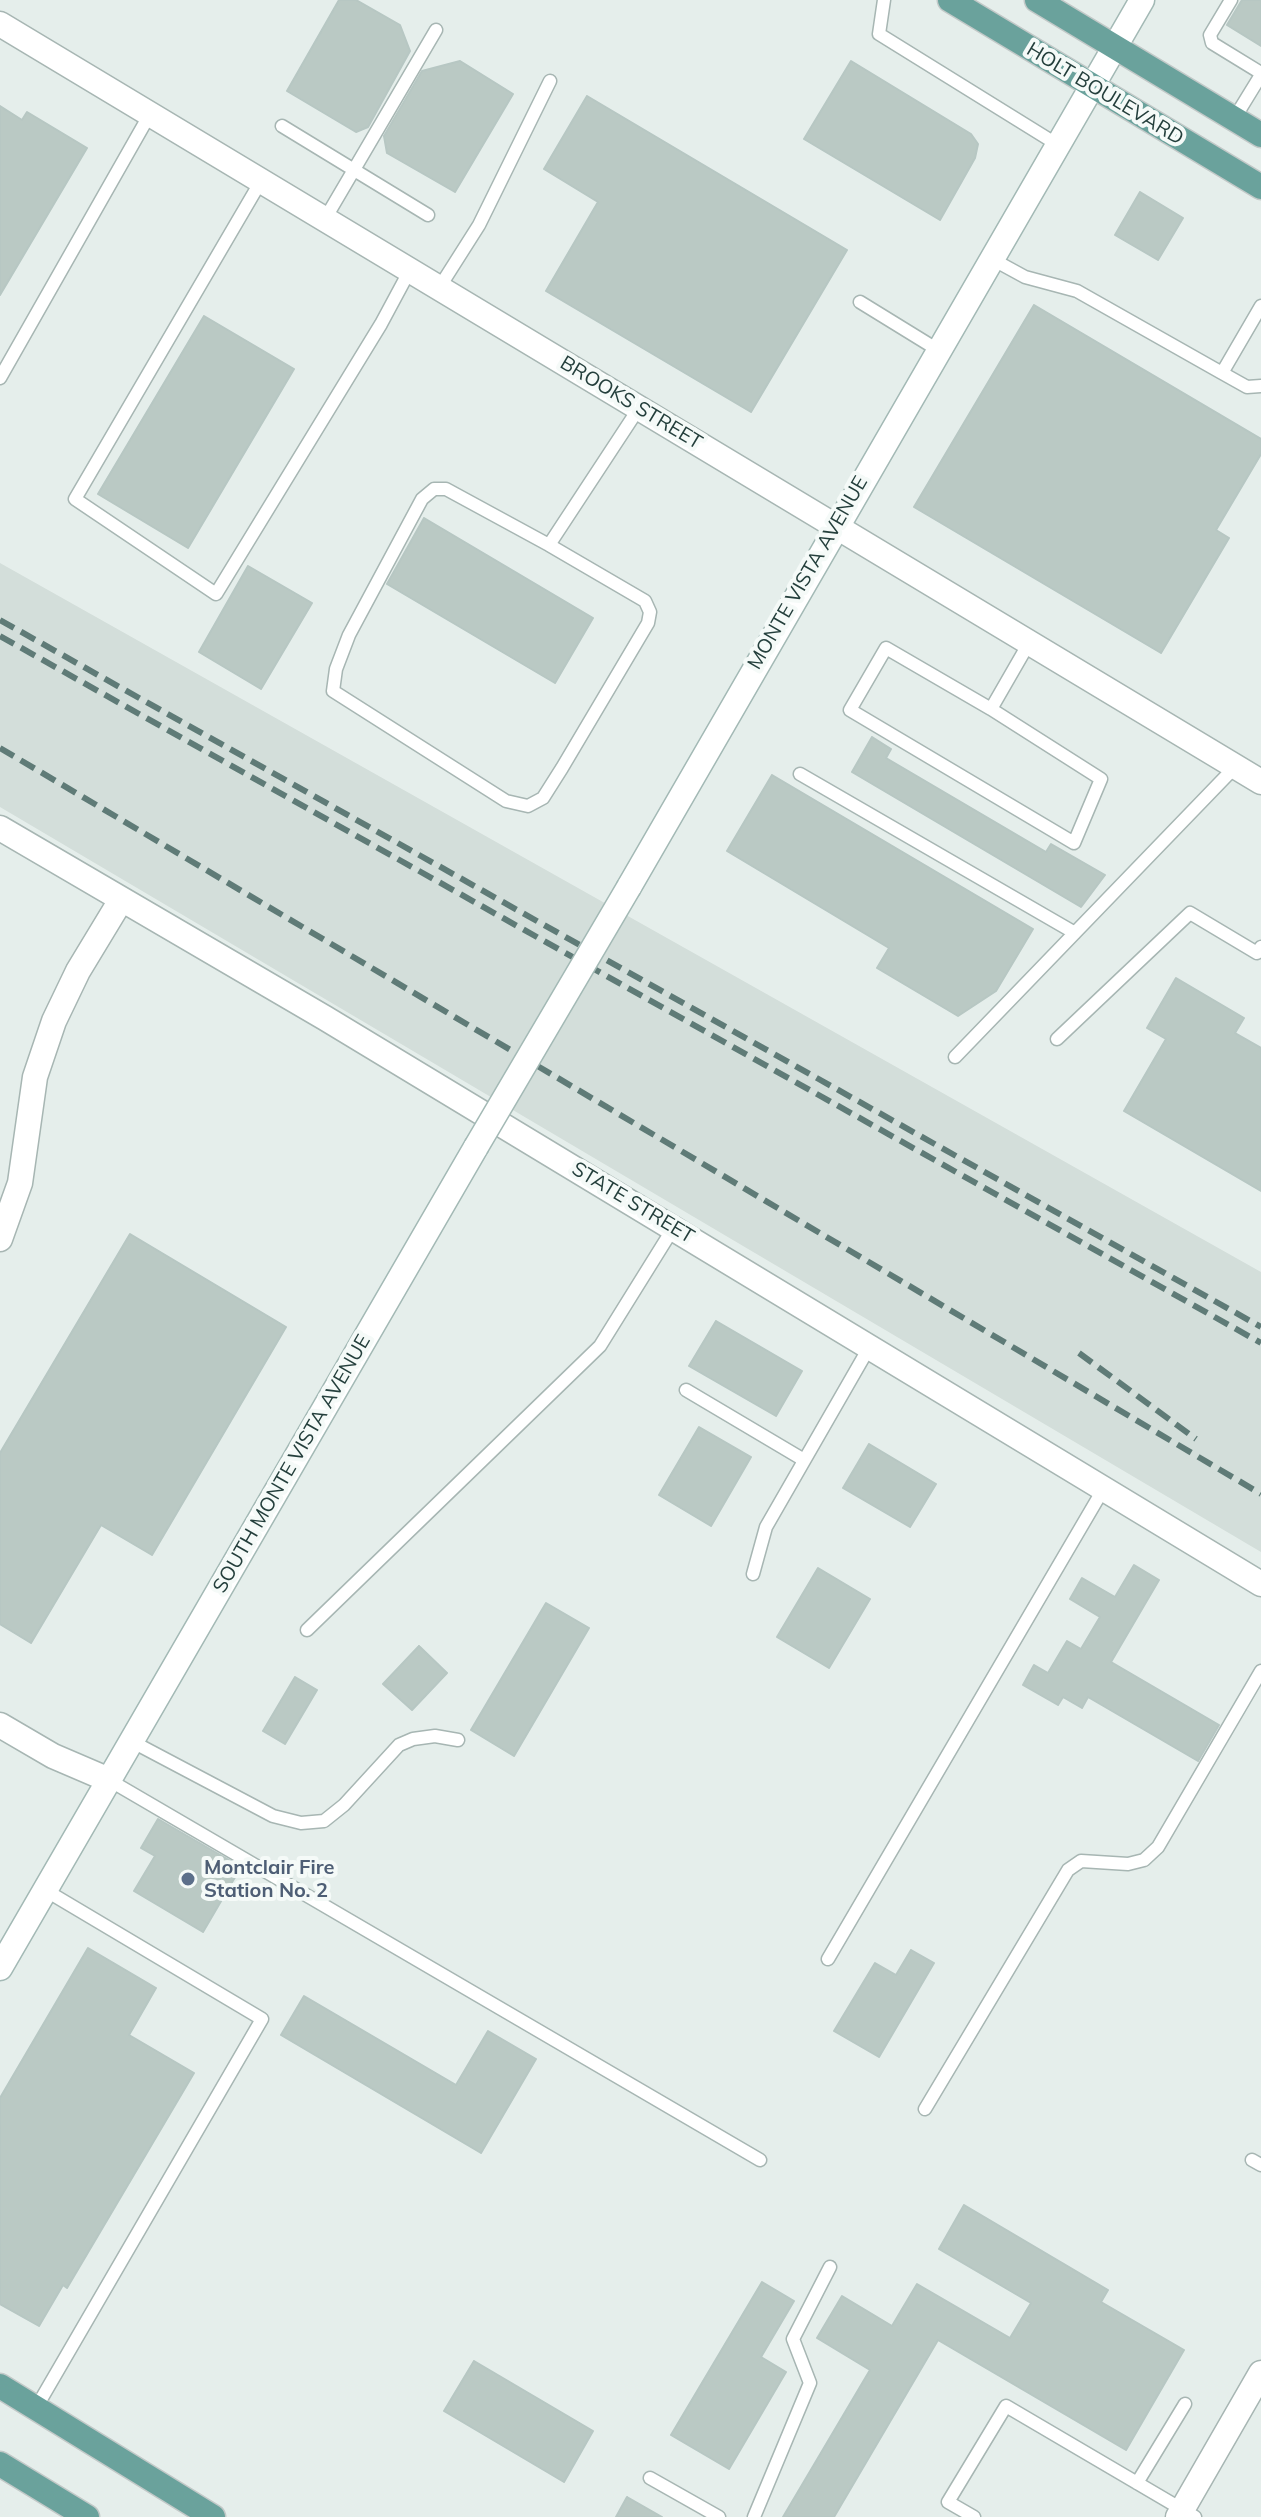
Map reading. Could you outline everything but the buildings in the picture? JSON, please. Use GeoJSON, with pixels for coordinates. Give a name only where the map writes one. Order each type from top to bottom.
{"type":"FeatureCollection","features":[{"type":"Feature","properties":{"kind":"main road","name":"HOLT BOULEVARD"},"geometry":{"type":"LineString","coordinates":[[950,0],[1261,187]]}},
{"type":"Feature","properties":{"kind":"main road"},"geometry":{"type":"LineString","coordinates":[[1037,0],[1261,135]]}},
{"type":"Feature","properties":{"kind":"main road"},"geometry":{"type":"LineString","coordinates":[[0,2386],[213,2517]]}},
{"type":"Feature","properties":{"kind":"main road"},"geometry":{"type":"LineString","coordinates":[[0,2464],[87,2517]]}},
{"type":"Feature","properties":{"kind":"street","name":"MONTE VISTA AVENUE"},"geometry":{"type":"LineString","coordinates":[[476,1147],[1142,0]]}},
{"type":"Feature","properties":{"kind":"street","name":"BROOKS STREET"},"geometry":{"type":"LineString","coordinates":[[0,24],[1261,782]]}},
{"type":"Feature","properties":{"kind":"street","name":"STATE STREET"},"geometry":{"type":"LineString","coordinates":[[0,828],[674,1227],[1261,1584]]}},
{"type":"Feature","properties":{"kind":"street"},"geometry":{"type":"LineString","coordinates":[[0,1239],[20,1183],[35,1077],[54,1021],[78,971],[121,900]]}},
{"type":"Feature","properties":{"kind":"street","name":"SOUTH MONTE VISTA AVENUE"},"geometry":{"type":"LineString","coordinates":[[109,1780],[476,1147]]}},
{"type":"Feature","properties":{"kind":"street"},"geometry":{"type":"LineString","coordinates":[[0,1725],[53,1756],[109,1780],[0,1968]]}},
{"type":"Feature","properties":{"kind":"street"},"geometry":{"type":"LineString","coordinates":[[1185,2514],[1261,2373]]}},
{"type":"Feature","properties":{"kind":"lane"},"geometry":{"type":"LineString","coordinates":[[884,0],[879,34],[1058,145]]}},
{"type":"Feature","properties":{"kind":"lane"},"geometry":{"type":"LineString","coordinates":[[1231,0],[1224,19],[1210,35],[1212,43],[1261,74],[1234,119]]}},
{"type":"Feature","properties":{"kind":"lane"},"geometry":{"type":"LineString","coordinates":[[325,219],[436,30]]}},
{"type":"Feature","properties":{"kind":"lane"},"geometry":{"type":"LineString","coordinates":[[439,288],[479,225],[550,81]]}},
{"type":"Feature","properties":{"kind":"lane"},"geometry":{"type":"LineString","coordinates":[[0,378],[150,114]]}},
{"type":"Feature","properties":{"kind":"lane"},"geometry":{"type":"LineString","coordinates":[[282,126],[428,215]]}},
{"type":"Feature","properties":{"kind":"lane"},"geometry":{"type":"LineString","coordinates":[[261,181],[75,499],[216,594],[381,324],[410,270]]}},
{"type":"Feature","properties":{"kind":"lane"},"geometry":{"type":"LineString","coordinates":[[992,259],[1025,277],[1085,295],[1247,387],[1261,386]]}},
{"type":"Feature","properties":{"kind":"lane"},"geometry":{"type":"LineString","coordinates":[[860,302],[938,350]]}},
{"type":"Feature","properties":{"kind":"lane"},"geometry":{"type":"LineString","coordinates":[[1222,373],[1261,306]]}},
{"type":"Feature","properties":{"kind":"lane"},"geometry":{"type":"LineString","coordinates":[[549,545],[639,408]]}},
{"type":"Feature","properties":{"kind":"lane"},"geometry":{"type":"LineString","coordinates":[[446,489],[549,545],[645,601],[650,612],[648,623],[562,768],[543,798],[528,806],[506,801],[494,794],[356,708],[333,691],[332,684],[349,635],[428,493],[446,489]]}},
{"type":"Feature","properties":{"kind":"lane"},"geometry":{"type":"LineString","coordinates":[[991,709],[1029,643]]}},
{"type":"Feature","properties":{"kind":"lane"},"geometry":{"type":"LineString","coordinates":[[886,648],[991,709],[1101,779],[1074,843],[850,710],[886,648]]}},
{"type":"Feature","properties":{"kind":"lane"},"geometry":{"type":"LineString","coordinates":[[955,1057],[1235,767]]}},
{"type":"Feature","properties":{"kind":"lane"},"geometry":{"type":"LineString","coordinates":[[800,774],[1075,933]]}},
{"type":"Feature","properties":{"kind":"lane"},"geometry":{"type":"LineString","coordinates":[[1057,1039],[1190,913],[1257,953],[1261,947]]}},
{"type":"Feature","properties":{"kind":"lane"},"geometry":{"type":"LineString","coordinates":[[307,1630],[600,1346],[674,1227]]}},
{"type":"Feature","properties":{"kind":"lane"},"geometry":{"type":"LineString","coordinates":[[753,1574],[766,1527],[870,1346]]}},
{"type":"Feature","properties":{"kind":"lane"},"geometry":{"type":"LineString","coordinates":[[686,1390],[804,1460]]}},
{"type":"Feature","properties":{"kind":"lane"},"geometry":{"type":"LineString","coordinates":[[828,1959],[1104,1488]]}},
{"type":"Feature","properties":{"kind":"lane"},"geometry":{"type":"LineString","coordinates":[[925,2109],[1068,1870],[1081,1861],[1128,1864],[1144,1860],[1158,1847],[1261,1671]]}},
{"type":"Feature","properties":{"kind":"lane"},"geometry":{"type":"LineString","coordinates":[[131,1741],[273,1816],[301,1823],[324,1821],[344,1805],[399,1745],[435,1736],[458,1740]]}},
{"type":"Feature","properties":{"kind":"lane"},"geometry":{"type":"LineString","coordinates":[[109,1780],[760,2160]]}},
{"type":"Feature","properties":{"kind":"lane"},"geometry":{"type":"LineString","coordinates":[[36,2408],[262,2019],[45,1890]]}},
{"type":"Feature","properties":{"kind":"lane"},"geometry":{"type":"LineString","coordinates":[[754,2517],[810,2383],[793,2339],[830,2267]]}},
{"type":"Feature","properties":{"kind":"lane"},"geometry":{"type":"LineString","coordinates":[[1137,2483],[1185,2404]]}},
{"type":"Feature","properties":{"kind":"lane"},"geometry":{"type":"LineString","coordinates":[[974,2517],[948,2502],[1006,2406],[1185,2514]]}},
{"type":"Feature","properties":{"kind":"lane"},"geometry":{"type":"LineString","coordinates":[[650,2478],[719,2517]]}},
{"type":"Feature","properties":{"kind":"shaded area"},"geometry":{"type":"Polygon","coordinates":[[[0,563],[1261,1272],[1261,1552],[0,807],[0,563]]]}},
{"type":"Feature","properties":{"kind":"railway"},"geometry":{"type":"LineString","coordinates":[[0,620],[1261,1327]]}},
{"type":"Feature","properties":{"kind":"railway"},"geometry":{"type":"LineString","coordinates":[[0,636],[1261,1343]]}},
{"type":"Feature","properties":{"kind":"railway"},"geometry":{"type":"LineString","coordinates":[[0,748],[1261,1494]]}},
{"type":"Feature","properties":{"kind":"railway"},"geometry":{"type":"LineString","coordinates":[[1079,1353],[1196,1439]]}},
{"type":"Feature","properties":{"kind":"place","name":"Montclair Fire Station No. 2"},"geometry":{"type":"Point","coordinates":[188,1879]}}]}
